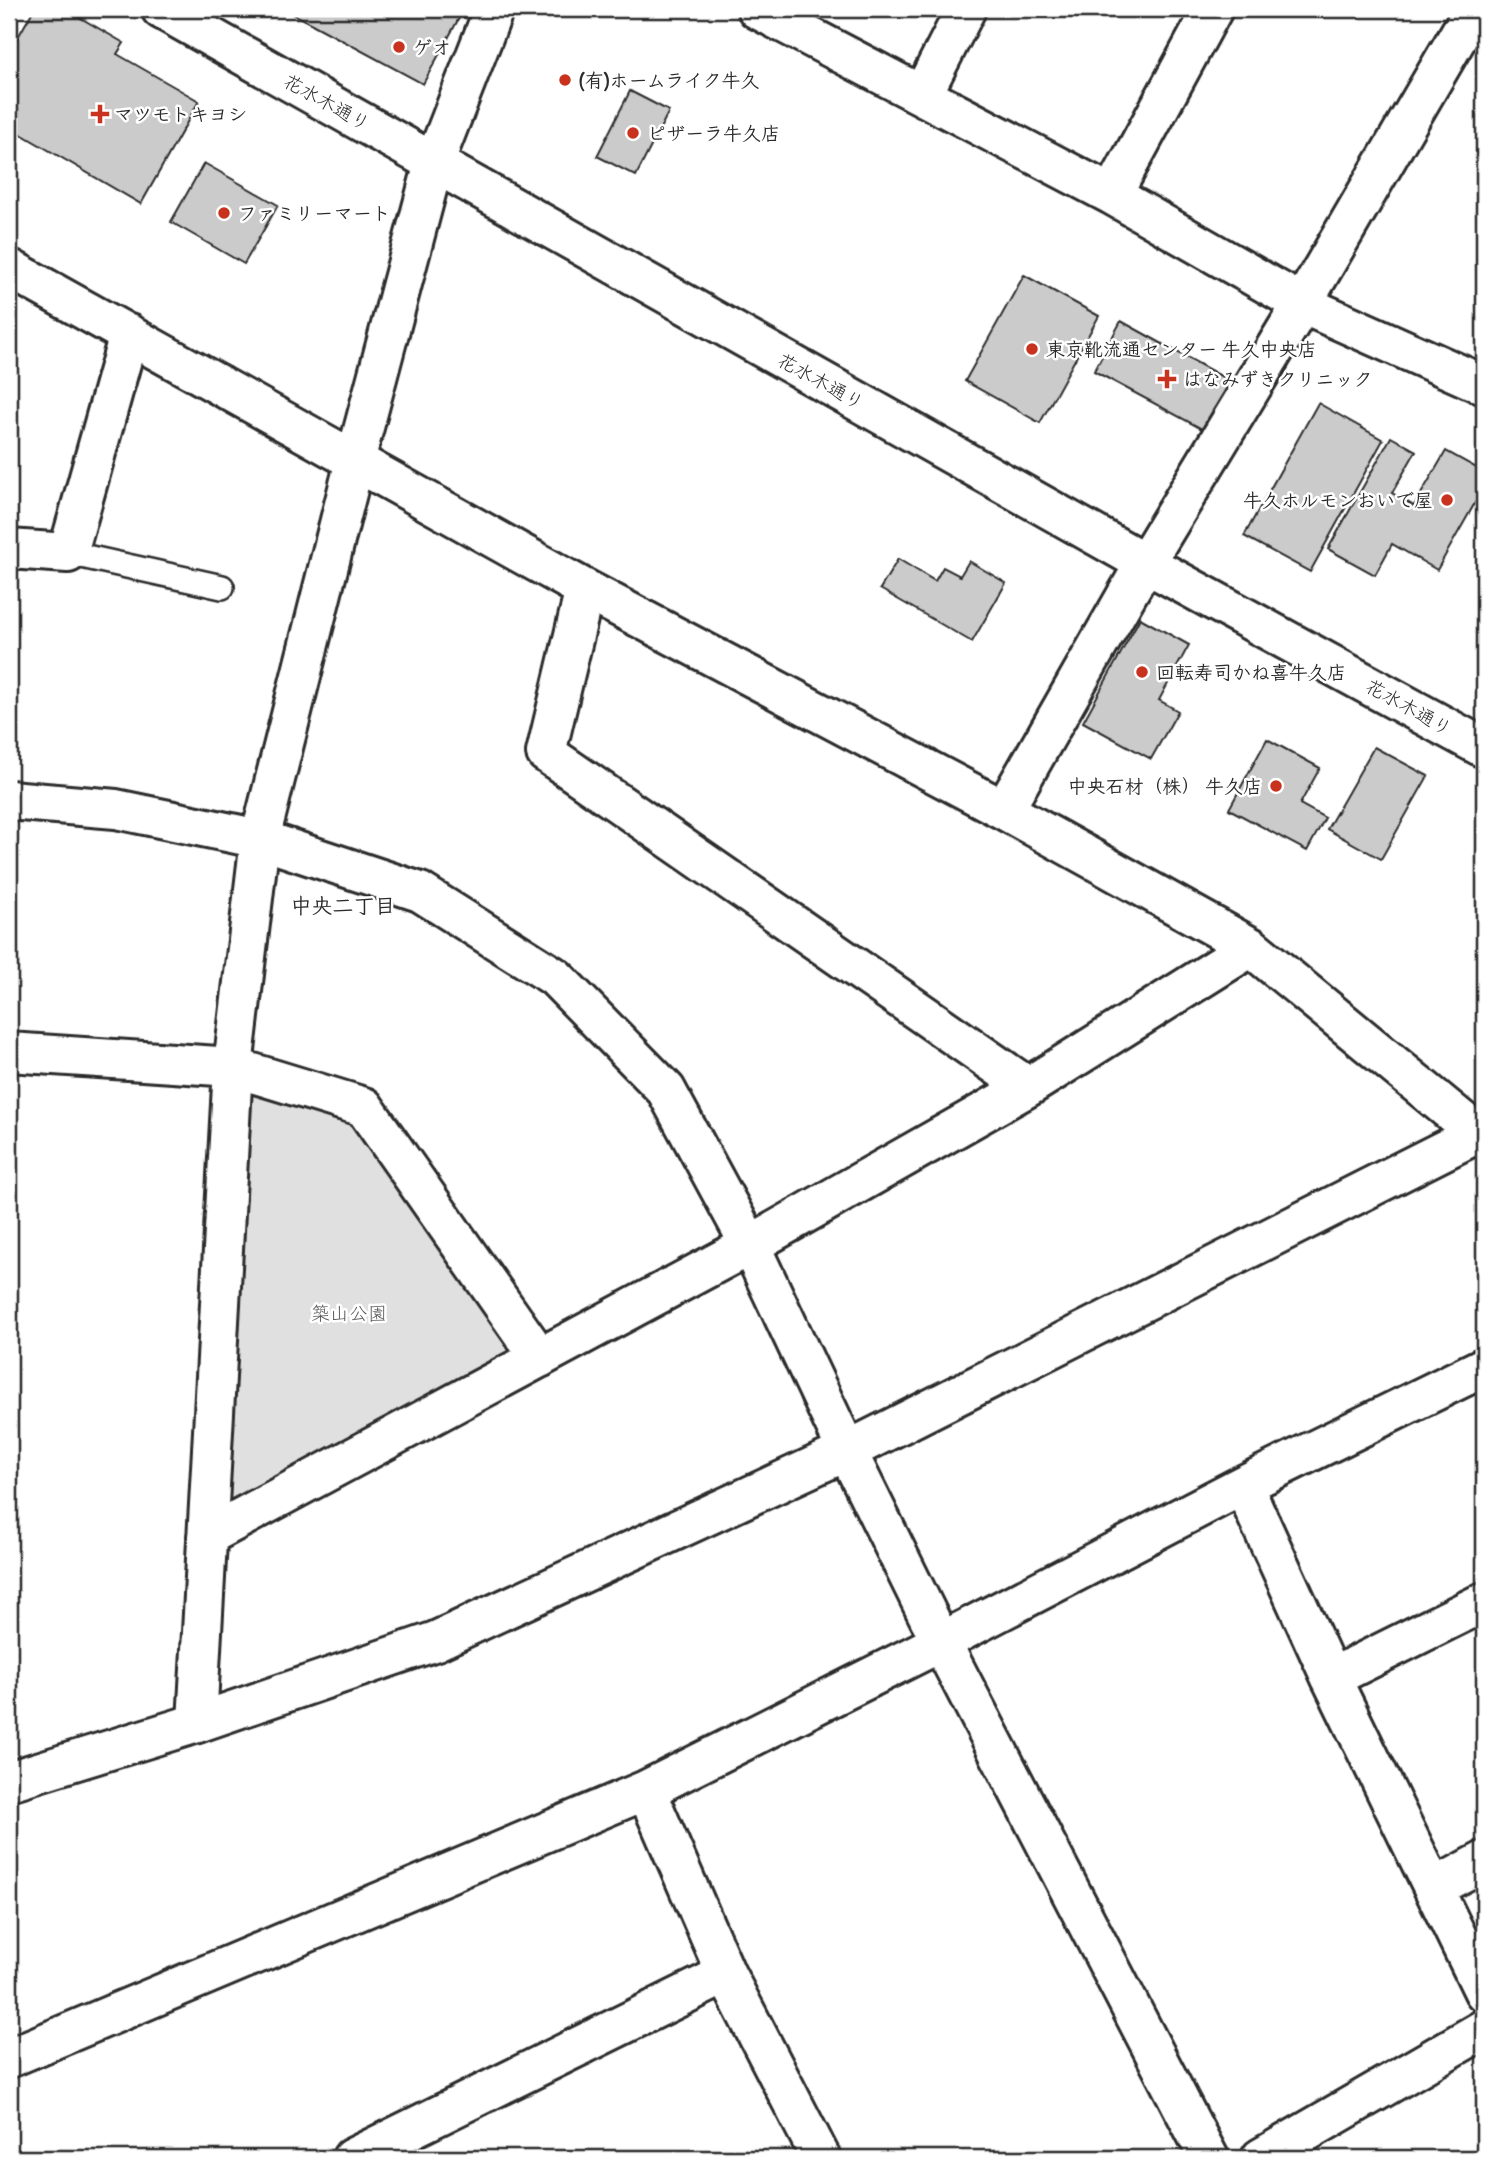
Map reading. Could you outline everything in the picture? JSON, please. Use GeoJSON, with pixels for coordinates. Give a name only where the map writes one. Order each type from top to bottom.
{"type":"FeatureCollection","features":[{"type":"Feature","properties":{"kind":"street","name":"花水木通り"},"geometry":{"type":"LineString","coordinates":[[161,9],[1145,563],[1484,748]]}},
{"type":"Feature","properties":{"kind":"street"},"geometry":{"type":"LineString","coordinates":[[197,1723],[233,1067],[260,839],[355,461],[434,163],[494,9]]}},
{"type":"Feature","properties":{"kind":"street"},"geometry":{"type":"LineString","coordinates":[[757,9],[1112,195],[1302,304],[1484,384]]}},
{"type":"Feature","properties":{"kind":"street"},"geometry":{"type":"LineString","coordinates":[[922,95],[967,9]]}},
{"type":"Feature","properties":{"kind":"street"},"geometry":{"type":"LineString","coordinates":[[1112,195],[1213,9]]}},
{"type":"Feature","properties":{"kind":"street"},"geometry":{"type":"LineString","coordinates":[[1004,810],[1145,563],[1302,304],[1474,9]]}},
{"type":"Feature","properties":{"kind":"street"},"geometry":{"type":"LineString","coordinates":[[9,268],[585,589],[1004,810],[1251,947],[1482,1134],[846,1451],[436,1641],[197,1723],[9,1781]]}},
{"type":"Feature","properties":{"kind":"street"},"geometry":{"type":"LineString","coordinates":[[9,549],[68,554],[128,334]]}},
{"type":"Feature","properties":{"kind":"street"},"geometry":{"type":"LineString","coordinates":[[585,589],[546,753],[1028,1087]]}},
{"type":"Feature","properties":{"kind":"street"},"geometry":{"type":"LineString","coordinates":[[9,800],[116,809],[260,839],[420,892],[555,977],[666,1090],[750,1245],[846,1451],[941,1642],[1209,2158]]}},
{"type":"Feature","properties":{"kind":"street"},"geometry":{"type":"LineString","coordinates":[[207,1536],[750,1245],[1028,1087],[1251,947]]}},
{"type":"Feature","properties":{"kind":"street"},"geometry":{"type":"LineString","coordinates":[[9,1052],[233,1067],[364,1107],[540,1358]]}},
{"type":"Feature","properties":{"kind":"street"},"geometry":{"type":"LineString","coordinates":[[9,2058],[646,1790],[941,1642],[1243,1485],[1484,1367]]}},
{"type":"Feature","properties":{"kind":"street"},"geometry":{"type":"LineString","coordinates":[[1243,1485],[1331,1678],[1484,1992]]}},
{"type":"Feature","properties":{"kind":"street"},"geometry":{"type":"LineString","coordinates":[[1331,1678],[1484,1602]]}},
{"type":"Feature","properties":{"kind":"street"},"geometry":{"type":"LineString","coordinates":[[646,1790],[726,1974],[821,2158]]}},
{"type":"Feature","properties":{"kind":"street"},"geometry":{"type":"LineString","coordinates":[[1434,1888],[1484,1861]]}},
{"type":"Feature","properties":{"kind":"street"},"geometry":{"type":"LineString","coordinates":[[352,2158],[726,1974]]}},
{"type":"Feature","properties":{"kind":"street"},"geometry":{"type":"LineString","coordinates":[[1261,2158],[1484,2028]]}},
{"type":"Feature","properties":{"kind":"lane"},"geometry":{"type":"LineString","coordinates":[[68,554],[222,587]]}},
{"type":"Feature","properties":{"kind":"green space","name":"築山公園"},"geometry":{"type":"Polygon","coordinates":[[[233,1067],[364,1107],[540,1358],[207,1536],[233,1067]]]}},
{"type":"Feature","properties":{"kind":"building","name":"マツモトキヨシ"},"geometry":{"type":"Polygon","coordinates":[[[34,9],[65,9],[124,43],[117,54],[199,101],[141,204],[9,127],[9,53],[34,9]]]}},
{"type":"Feature","properties":{"kind":"building","name":"ゲオ"},"geometry":{"type":"Polygon","coordinates":[[[284,9],[464,9],[423,84],[284,9]]]}},
{"type":"Feature","properties":{"kind":"building","name":"ピザーラ牛久店"},"geometry":{"type":"Polygon","coordinates":[[[630,91],[669,111],[636,176],[597,156],[630,91]]]}},
{"type":"Feature","properties":{"kind":"building","name":"ファミリーマート"},"geometry":{"type":"Polygon","coordinates":[[[204,163],[278,205],[244,264],[171,222],[204,163]]]}},
{"type":"Feature","properties":{"kind":"building","name":"東京靴流通センター 牛久中央店"},"geometry":{"type":"Polygon","coordinates":[[[1024,275],[1099,316],[1040,423],[965,381],[1024,275]]]}},
{"type":"Feature","properties":{"kind":"building","name":"はなみずきクリニック"},"geometry":{"type":"Polygon","coordinates":[[[1121,321],[1239,386],[1213,435],[1094,371],[1121,321]]]}},
{"type":"Feature","properties":{"kind":"building"},"geometry":{"type":"Polygon","coordinates":[[[1318,403],[1383,440],[1310,572],[1244,536],[1318,403]]]}},
{"type":"Feature","properties":{"kind":"building","name":"牛久ホルモンおいで屋"},"geometry":{"type":"Polygon","coordinates":[[[1391,437],[1416,451],[1392,493],[1414,506],[1446,451],[1484,472],[1484,487],[1437,570],[1392,544],[1375,575],[1328,549],[1391,437]]]}},
{"type":"Feature","properties":{"kind":"building"},"geometry":{"type":"Polygon","coordinates":[[[898,559],[935,581],[943,567],[960,576],[969,561],[1006,583],[972,642],[880,589],[898,559]]]}},
{"type":"Feature","properties":{"kind":"building","name":"回転寿司かね喜牛久店"},"geometry":{"type":"Polygon","coordinates":[[[1140,618],[1189,645],[1159,700],[1178,711],[1151,759],[1083,722],[1140,618]]]}},
{"type":"Feature","properties":{"kind":"building","name":"中央石材（株） 牛久店"},"geometry":{"type":"Polygon","coordinates":[[[1267,739],[1320,768],[1300,804],[1325,818],[1307,851],[1229,809],[1267,739]]]}},
{"type":"Feature","properties":{"kind":"building"},"geometry":{"type":"Polygon","coordinates":[[[1374,747],[1428,776],[1381,859],[1327,829],[1374,747]]]}},
{"type":"Feature","properties":{"kind":"place","name":"ゲオ"},"geometry":{"type":"Point","coordinates":[399,47]}},
{"type":"Feature","properties":{"kind":"place","name":"(有)ホームライク牛久"},"geometry":{"type":"Point","coordinates":[565,80]}},
{"type":"Feature","properties":{"kind":"place","name":"マツモトキヨシ"},"geometry":{"type":"Point","coordinates":[100,114]}},
{"type":"Feature","properties":{"kind":"place","name":"ピザーラ牛久店"},"geometry":{"type":"Point","coordinates":[633,133]}},
{"type":"Feature","properties":{"kind":"place","name":"ファミリーマート"},"geometry":{"type":"Point","coordinates":[224,213]}},
{"type":"Feature","properties":{"kind":"place","name":"東京靴流通センター 牛久中央店"},"geometry":{"type":"Point","coordinates":[1032,349]}},
{"type":"Feature","properties":{"kind":"place","name":"はなみずきクリニック"},"geometry":{"type":"Point","coordinates":[1167,379]}},
{"type":"Feature","properties":{"kind":"place","name":"牛久ホルモンおいで屋"},"geometry":{"type":"Point","coordinates":[1447,500]}},
{"type":"Feature","properties":{"kind":"place","name":"回転寿司かね喜牛久店"},"geometry":{"type":"Point","coordinates":[1142,672]}},
{"type":"Feature","properties":{"kind":"place","name":"中央石材（株） 牛久店"},"geometry":{"type":"Point","coordinates":[1276,786]}},
{"type":"Feature","properties":{"kind":"district","name":"中央二丁目"},"geometry":{"type":"Point","coordinates":[343,905]}}]}
